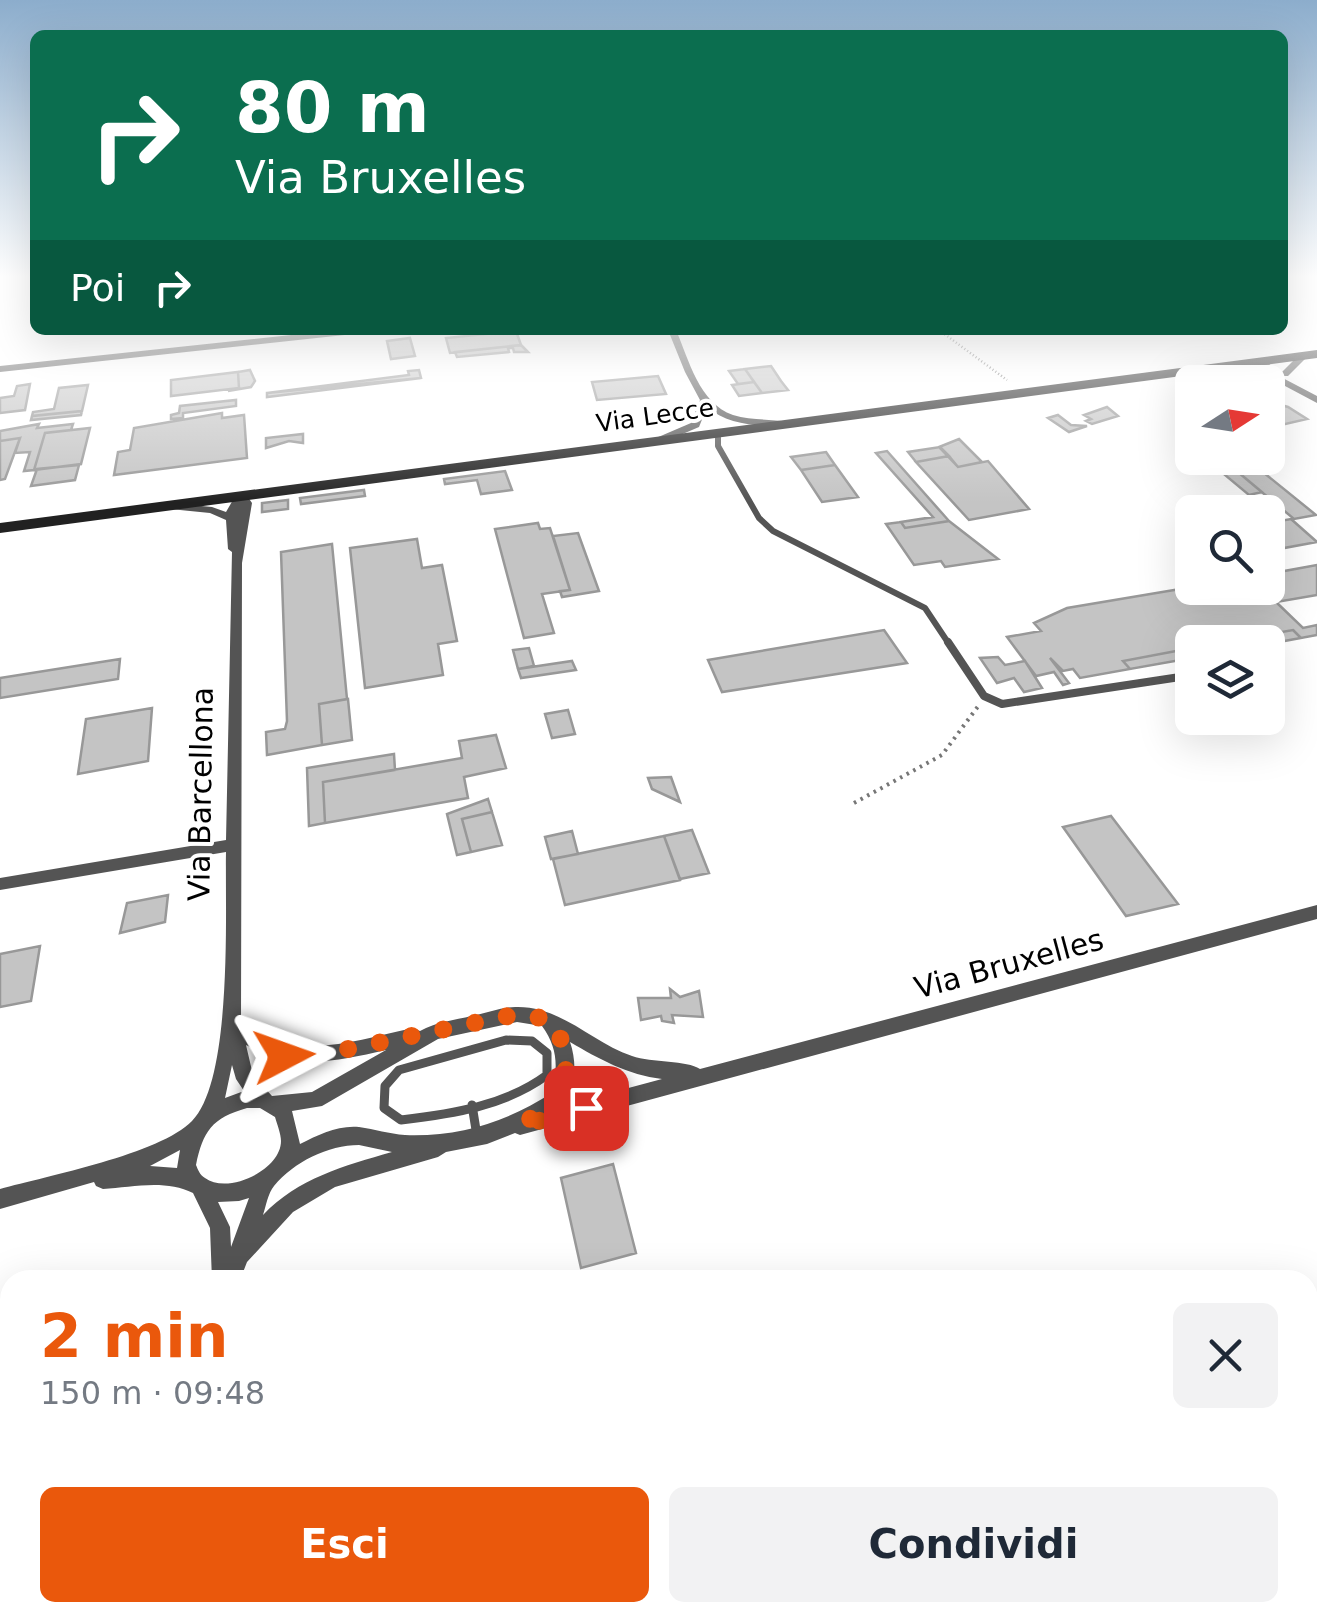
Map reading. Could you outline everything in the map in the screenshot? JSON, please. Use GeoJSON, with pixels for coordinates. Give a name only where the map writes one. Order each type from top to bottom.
{"type":"FeatureCollection","features":[{"type":"Feature","properties":{"kind":"main road","name":"Via Lecce"},"geometry":{"type":"LineString","coordinates":[[1226,365],[1311,354]]}},
{"type":"Feature","properties":{"kind":"main road","name":"Via Lecce"},"geometry":{"type":"LineString","coordinates":[[0,528],[1175,372]]}},
{"type":"Feature","properties":{"kind":"street"},"geometry":{"type":"LineString","coordinates":[[0,368],[156,352]]}},
{"type":"Feature","properties":{"kind":"street"},"geometry":{"type":"LineString","coordinates":[[682,352],[704,401],[717,414],[747,423],[787,424]]}},
{"type":"Feature","properties":{"kind":"street"},"geometry":{"type":"LineString","coordinates":[[1285,372],[1311,354]]}},
{"type":"Feature","properties":{"kind":"street"},"geometry":{"type":"LineString","coordinates":[[1263,360],[1269,365]]}},
{"type":"Feature","properties":{"kind":"street"},"geometry":{"type":"LineString","coordinates":[[1285,378],[1317,400]]}},
{"type":"Feature","properties":{"kind":"street"},"geometry":{"type":"LineString","coordinates":[[660,440],[695,425],[703,414],[704,401]]}},
{"type":"Feature","properties":{"kind":"street"},"geometry":{"type":"LineString","coordinates":[[703,414],[718,432]]}},
{"type":"Feature","properties":{"kind":"street"},"geometry":{"type":"LineString","coordinates":[[717,414],[718,432]]}},
{"type":"Feature","properties":{"kind":"street"},"geometry":{"type":"LineString","coordinates":[[244,512],[276,490]]}},
{"type":"Feature","properties":{"kind":"street"},"geometry":{"type":"LineString","coordinates":[[169,505],[212,510],[230,518],[241,495]]}},
{"type":"Feature","properties":{"kind":"street","name":"Via Barcellona"},"geometry":{"type":"LineString","coordinates":[[236,563],[244,512],[241,495]]}},
{"type":"Feature","properties":{"kind":"street","name":"Via Barcellona"},"geometry":{"type":"LineString","coordinates":[[199,1126],[216,1097],[232,1026],[236,563],[230,518]]}},
{"type":"Feature","properties":{"kind":"street"},"geometry":{"type":"LineString","coordinates":[[0,884],[234,845]]}},
{"type":"Feature","properties":{"kind":"street","name":"Via Bruxelles"},"geometry":{"type":"LineString","coordinates":[[240,1254],[286,1205],[331,1179],[477,1136],[1317,912]]}},
{"type":"Feature","properties":{"kind":"street"},"geometry":{"type":"LineString","coordinates":[[232,1026],[248,1040],[284,1056],[314,1056],[518,1014],[547,1019]]}},
{"type":"Feature","properties":{"kind":"street","name":"Via Bruxelles"},"geometry":{"type":"LineString","coordinates":[[547,1019],[602,1055],[652,1073],[717,1073]]}},
{"type":"Feature","properties":{"kind":"street","name":"Via Bruxelles"},"geometry":{"type":"LineString","coordinates":[[520,1126],[560,1098],[570,1063],[565,1041],[547,1019]]}},
{"type":"Feature","properties":{"kind":"street","name":"Via Barcellona"},"geometry":{"type":"LineString","coordinates":[[232,1026],[245,1079],[268,1102]]}},
{"type":"Feature","properties":{"kind":"street"},"geometry":{"type":"LineString","coordinates":[[0,1199],[153,1156],[231,1103],[314,1100],[434,1032]]}},
{"type":"Feature","properties":{"kind":"street"},"geometry":{"type":"LineString","coordinates":[[268,1102],[283,1112],[290,1136],[281,1165]]}},
{"type":"Feature","properties":{"kind":"street"},"geometry":{"type":"LineString","coordinates":[[199,1126],[187,1156],[197,1185],[220,1227],[222,1270]]}},
{"type":"Feature","properties":{"kind":"street","name":"Via Bruxelles"},"geometry":{"type":"LineString","coordinates":[[264,1182],[281,1165],[318,1143],[352,1136],[405,1144],[452,1143]]}},
{"type":"Feature","properties":{"kind":"street"},"geometry":{"type":"LineString","coordinates":[[64,1184],[161,1175],[231,1196],[264,1182]]}},
{"type":"Feature","properties":{"kind":"street"},"geometry":{"type":"LineString","coordinates":[[234,1270],[264,1182]]}},
{"type":"Feature","properties":{"kind":"lane"},"geometry":{"type":"LineString","coordinates":[[718,432],[718,446],[759,518],[773,531],[925,608],[984,696],[1002,704],[1175,677]]}},
{"type":"Feature","properties":{"kind":"lane"},"geometry":{"type":"LineString","coordinates":[[456,1027],[460,1051]]}},
{"type":"Feature","properties":{"kind":"lane"},"geometry":{"type":"LineString","coordinates":[[506,1040],[532,1041],[547,1053],[548,1075],[530,1090],[401,1120],[384,1108],[385,1086],[399,1070],[460,1051],[506,1040]]}},
{"type":"Feature","properties":{"kind":"lane"},"geometry":{"type":"LineString","coordinates":[[472,1105],[477,1136]]}},
{"type":"Feature","properties":{"kind":"path"},"geometry":{"type":"LineString","coordinates":[[968,352],[1022,392]]}},
{"type":"Feature","properties":{"kind":"path"},"geometry":{"type":"LineString","coordinates":[[854,803],[871,787],[940,758],[965,731],[984,696]]}},
{"type":"Feature","properties":{"kind":"building"},"geometry":{"type":"Polygon","coordinates":[[[389,352],[414,352],[415,356],[391,359],[389,352]]]}},
{"type":"Feature","properties":{"kind":"building"},"geometry":{"type":"Polygon","coordinates":[[[455,352],[509,352],[509,352],[457,357],[455,352]]]}},
{"type":"Feature","properties":{"kind":"building"},"geometry":{"type":"Polygon","coordinates":[[[771,366],[788,390],[762,393],[745,369],[771,366]]]}},
{"type":"Feature","properties":{"kind":"building"},"geometry":{"type":"Polygon","coordinates":[[[745,369],[754,382],[738,384],[729,371],[745,369]]]}},
{"type":"Feature","properties":{"kind":"building"},"geometry":{"type":"Polygon","coordinates":[[[250,370],[255,381],[251,387],[228,391],[239,388],[238,372],[250,370]]]}},
{"type":"Feature","properties":{"kind":"building"},"geometry":{"type":"Polygon","coordinates":[[[419,370],[421,378],[267,393],[409,375],[408,371],[419,370]]]}},
{"type":"Feature","properties":{"kind":"building"},"geometry":{"type":"Polygon","coordinates":[[[238,372],[239,388],[171,396],[171,380],[238,372]]]}},
{"type":"Feature","properties":{"kind":"building"},"geometry":{"type":"Polygon","coordinates":[[[658,376],[666,394],[597,400],[592,382],[658,376]]]}},
{"type":"Feature","properties":{"kind":"building"},"geometry":{"type":"Polygon","coordinates":[[[421,378],[267,397],[267,393],[421,378]]]}},
{"type":"Feature","properties":{"kind":"building"},"geometry":{"type":"Polygon","coordinates":[[[754,382],[762,393],[739,396],[732,385],[754,382]]]}},
{"type":"Feature","properties":{"kind":"building"},"geometry":{"type":"Polygon","coordinates":[[[30,384],[25,410],[0,413],[0,398],[14,396],[17,386],[30,384]]]}},
{"type":"Feature","properties":{"kind":"building"},"geometry":{"type":"Polygon","coordinates":[[[88,385],[82,411],[32,416],[33,412],[54,409],[59,388],[88,385]]]}},
{"type":"Feature","properties":{"kind":"building"},"geometry":{"type":"Polygon","coordinates":[[[236,400],[236,406],[183,413],[183,418],[171,419],[171,415],[179,413],[180,406],[236,400]]]}},
{"type":"Feature","properties":{"kind":"building"},"geometry":{"type":"Polygon","coordinates":[[[1285,406],[1288,407],[1307,419],[1285,424],[1285,406]]]}},
{"type":"Feature","properties":{"kind":"building"},"geometry":{"type":"Polygon","coordinates":[[[1107,407],[1118,416],[1092,424],[1086,421],[1091,419],[1084,415],[1107,407]]]}},
{"type":"Feature","properties":{"kind":"building"},"geometry":{"type":"Polygon","coordinates":[[[82,411],[81,415],[31,420],[32,416],[82,411]]]}},
{"type":"Feature","properties":{"kind":"building"},"geometry":{"type":"Polygon","coordinates":[[[222,413],[222,418],[244,415],[247,458],[114,475],[118,452],[130,450],[134,428],[222,413]]]}},
{"type":"Feature","properties":{"kind":"building"},"geometry":{"type":"Polygon","coordinates":[[[1058,415],[1071,425],[1087,426],[1069,432],[1048,418],[1058,415]]]}},
{"type":"Feature","properties":{"kind":"building"},"geometry":{"type":"Polygon","coordinates":[[[39,424],[37,428],[73,424],[71,430],[45,433],[34,470],[24,471],[30,452],[15,453],[20,438],[0,441],[0,431],[39,424]]]}},
{"type":"Feature","properties":{"kind":"building"},"geometry":{"type":"Polygon","coordinates":[[[90,428],[81,464],[34,470],[45,433],[90,428]]]}},
{"type":"Feature","properties":{"kind":"building"},"geometry":{"type":"Polygon","coordinates":[[[303,434],[303,443],[289,441],[266,448],[266,438],[303,434]]]}},
{"type":"Feature","properties":{"kind":"building"},"geometry":{"type":"Polygon","coordinates":[[[20,438],[5,479],[0,480],[0,441],[20,438]]]}},
{"type":"Feature","properties":{"kind":"building"},"geometry":{"type":"Polygon","coordinates":[[[959,439],[982,462],[958,467],[939,447],[959,439]]]}},
{"type":"Feature","properties":{"kind":"building"},"geometry":{"type":"Polygon","coordinates":[[[940,447],[949,456],[916,462],[908,452],[940,447]]]}},
{"type":"Feature","properties":{"kind":"building"},"geometry":{"type":"Polygon","coordinates":[[[887,451],[949,521],[905,528],[901,522],[933,517],[876,453],[887,451]]]}},
{"type":"Feature","properties":{"kind":"building"},"geometry":{"type":"Polygon","coordinates":[[[826,452],[835,465],[801,470],[791,457],[826,452]]]}},
{"type":"Feature","properties":{"kind":"building"},"geometry":{"type":"Polygon","coordinates":[[[949,456],[958,467],[988,461],[1029,509],[969,520],[916,462],[949,456]]]}},
{"type":"Feature","properties":{"kind":"building"},"geometry":{"type":"Polygon","coordinates":[[[79,465],[75,480],[31,486],[37,469],[79,465]]]}},
{"type":"Feature","properties":{"kind":"building"},"geometry":{"type":"Polygon","coordinates":[[[835,465],[858,497],[822,502],[801,470],[835,465]]]}},
{"type":"Feature","properties":{"kind":"building"},"geometry":{"type":"Polygon","coordinates":[[[505,471],[512,490],[481,494],[477,480],[445,484],[444,479],[505,471]]]}},
{"type":"Feature","properties":{"kind":"building"},"geometry":{"type":"Polygon","coordinates":[[[1225,475],[1242,475],[1262,492],[1249,495],[1225,475]]]}},
{"type":"Feature","properties":{"kind":"building"},"geometry":{"type":"Polygon","coordinates":[[[1242,475],[1267,475],[1316,515],[1294,519],[1285,511],[1285,495],[1265,495],[1242,475]]]}},
{"type":"Feature","properties":{"kind":"building"},"geometry":{"type":"Polygon","coordinates":[[[364,490],[365,496],[301,504],[300,498],[364,490]]]}},
{"type":"Feature","properties":{"kind":"building"},"geometry":{"type":"Polygon","coordinates":[[[288,500],[288,509],[262,512],[262,503],[288,500]]]}},
{"type":"Feature","properties":{"kind":"building"},"geometry":{"type":"Polygon","coordinates":[[[1291,519],[1317,542],[1285,548],[1285,520],[1291,519]]]}},
{"type":"Feature","properties":{"kind":"building"},"geometry":{"type":"Polygon","coordinates":[[[949,521],[998,559],[945,567],[941,561],[914,565],[886,524],[901,522],[905,528],[949,521]]]}},
{"type":"Feature","properties":{"kind":"building"},"geometry":{"type":"Polygon","coordinates":[[[538,523],[540,529],[550,528],[570,590],[542,594],[554,633],[524,638],[495,529],[538,523]]]}},
{"type":"Feature","properties":{"kind":"building"},"geometry":{"type":"Polygon","coordinates":[[[578,533],[599,591],[562,597],[560,591],[570,590],[553,536],[578,533]]]}},
{"type":"Feature","properties":{"kind":"building"},"geometry":{"type":"Polygon","coordinates":[[[417,539],[422,568],[442,565],[457,641],[438,644],[443,675],[365,688],[350,548],[417,539]]]}},
{"type":"Feature","properties":{"kind":"building"},"geometry":{"type":"Polygon","coordinates":[[[332,544],[347,699],[319,704],[322,745],[267,755],[266,732],[285,729],[287,721],[281,552],[332,544]]]}},
{"type":"Feature","properties":{"kind":"building"},"geometry":{"type":"Polygon","coordinates":[[[1317,565],[1317,595],[1285,600],[1285,571],[1317,565]]]}},
{"type":"Feature","properties":{"kind":"building"},"geometry":{"type":"Polygon","coordinates":[[[1175,590],[1175,605],[1279,605],[1303,628],[1317,625],[1317,635],[1301,638],[1293,630],[1285,631],[1285,625],[1175,625],[1175,651],[1123,661],[1130,669],[1080,678],[1073,669],[1063,671],[1050,658],[1069,683],[1063,685],[1054,672],[1036,676],[1007,637],[1041,631],[1034,623],[1067,608],[1175,590]]]}},
{"type":"Feature","properties":{"kind":"building"},"geometry":{"type":"Polygon","coordinates":[[[884,630],[907,663],[722,692],[708,660],[884,630]]]}},
{"type":"Feature","properties":{"kind":"building"},"geometry":{"type":"Polygon","coordinates":[[[1293,630],[1301,638],[1285,641],[1285,631],[1293,630]]]}},
{"type":"Feature","properties":{"kind":"building"},"geometry":{"type":"Polygon","coordinates":[[[529,648],[534,666],[518,669],[513,650],[529,648]]]}},
{"type":"Feature","properties":{"kind":"building"},"geometry":{"type":"Polygon","coordinates":[[[1175,651],[1175,661],[1130,669],[1123,661],[1175,651]]]}},
{"type":"Feature","properties":{"kind":"building"},"geometry":{"type":"Polygon","coordinates":[[[998,657],[1005,665],[1025,661],[1042,688],[1024,692],[1014,678],[997,683],[980,658],[998,657]]]}},
{"type":"Feature","properties":{"kind":"building"},"geometry":{"type":"Polygon","coordinates":[[[120,659],[118,679],[0,698],[0,678],[120,659]]]}},
{"type":"Feature","properties":{"kind":"building"},"geometry":{"type":"Polygon","coordinates":[[[572,661],[576,670],[521,678],[518,669],[572,661]]]}},
{"type":"Feature","properties":{"kind":"building"},"geometry":{"type":"Polygon","coordinates":[[[348,699],[352,740],[322,745],[319,704],[348,699]]]}},
{"type":"Feature","properties":{"kind":"building"},"geometry":{"type":"Polygon","coordinates":[[[152,708],[148,761],[78,774],[86,719],[152,708]]]}},
{"type":"Feature","properties":{"kind":"building"},"geometry":{"type":"Polygon","coordinates":[[[568,710],[575,734],[552,738],[545,714],[568,710]]]}},
{"type":"Feature","properties":{"kind":"building"},"geometry":{"type":"Polygon","coordinates":[[[496,735],[506,768],[464,777],[468,798],[325,823],[323,782],[462,758],[459,741],[496,735]]]}},
{"type":"Feature","properties":{"kind":"building"},"geometry":{"type":"Polygon","coordinates":[[[394,754],[395,770],[323,782],[325,823],[309,826],[307,768],[394,754]]]}},
{"type":"Feature","properties":{"kind":"building"},"geometry":{"type":"Polygon","coordinates":[[[671,777],[680,802],[652,789],[648,778],[671,777]]]}},
{"type":"Feature","properties":{"kind":"building"},"geometry":{"type":"Polygon","coordinates":[[[488,799],[492,812],[462,819],[471,852],[457,855],[447,814],[488,799]]]}},
{"type":"Feature","properties":{"kind":"building"},"geometry":{"type":"Polygon","coordinates":[[[492,812],[502,845],[471,852],[462,819],[492,812]]]}},
{"type":"Feature","properties":{"kind":"building"},"geometry":{"type":"Polygon","coordinates":[[[1111,816],[1178,904],[1126,916],[1063,827],[1111,816]]]}},
{"type":"Feature","properties":{"kind":"building"},"geometry":{"type":"Polygon","coordinates":[[[692,830],[709,873],[680,879],[664,836],[692,830]]]}},
{"type":"Feature","properties":{"kind":"building"},"geometry":{"type":"Polygon","coordinates":[[[572,831],[578,854],[551,859],[545,837],[572,831]]]}},
{"type":"Feature","properties":{"kind":"building"},"geometry":{"type":"Polygon","coordinates":[[[664,836],[680,880],[565,905],[553,859],[664,836]]]}},
{"type":"Feature","properties":{"kind":"building"},"geometry":{"type":"Polygon","coordinates":[[[168,895],[165,922],[120,933],[127,903],[168,895]]]}},
{"type":"Feature","properties":{"kind":"building"},"geometry":{"type":"Polygon","coordinates":[[[40,946],[31,1001],[0,1007],[0,954],[40,946]]]}},
{"type":"Feature","properties":{"kind":"building"},"geometry":{"type":"Polygon","coordinates":[[[670,989],[680,997],[699,991],[703,1017],[672,1015],[674,1023],[662,1021],[661,1016],[641,1020],[638,998],[671,998],[670,989]]]}},
{"type":"Feature","properties":{"kind":"building"},"geometry":{"type":"Polygon","coordinates":[[[613,1164],[636,1253],[581,1268],[561,1178],[613,1164]]]}},
{"type":"Feature","properties":{"kind":"route"},"geometry":{"type":"LineString","coordinates":[[284,1056],[314,1056],[518,1014],[547,1019],[565,1041],[570,1063],[560,1098],[520,1126],[586,1108]]}}]}
